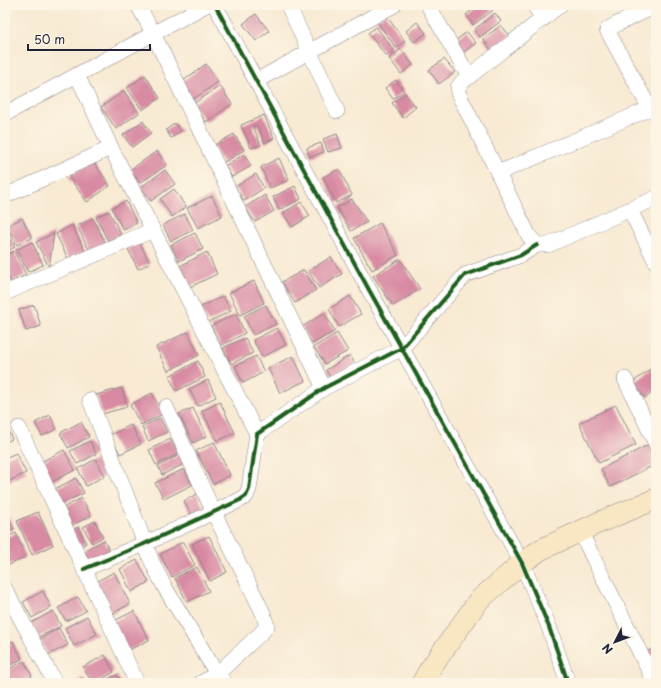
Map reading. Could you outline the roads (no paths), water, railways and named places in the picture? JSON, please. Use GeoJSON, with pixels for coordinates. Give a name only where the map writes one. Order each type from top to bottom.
{"type":"FeatureCollection","features":[{"type":"Feature","properties":{"kind":"street"},"geometry":{"type":"LineString","coordinates":[[138,5],[153,33],[324,388]]}},
{"type":"Feature","properties":{"kind":"street"},"geometry":{"type":"LineString","coordinates":[[5,114],[206,5]]}},
{"type":"Feature","properties":{"kind":"street"},"geometry":{"type":"LineString","coordinates":[[215,5],[402,348],[522,563],[549,627],[568,683]]}},
{"type":"Feature","properties":{"kind":"street"},"geometry":{"type":"LineString","coordinates":[[288,5],[337,111]]}},
{"type":"Feature","properties":{"kind":"street"},"geometry":{"type":"LineString","coordinates":[[256,81],[394,5]]}},
{"type":"Feature","properties":{"kind":"street"},"geometry":{"type":"LineString","coordinates":[[428,5],[469,77]]}},
{"type":"Feature","properties":{"kind":"street"},"geometry":{"type":"LineString","coordinates":[[534,5],[543,19]]}},
{"type":"Feature","properties":{"kind":"street"},"geometry":{"type":"LineString","coordinates":[[537,245],[529,236],[458,93],[458,87],[560,5]]}},
{"type":"Feature","properties":{"kind":"street"},"geometry":{"type":"LineString","coordinates":[[498,173],[653,107],[607,30],[656,6]]}},
{"type":"Feature","properties":{"kind":"street"},"geometry":{"type":"LineString","coordinates":[[77,75],[111,148],[257,434],[249,488],[246,496],[214,513],[84,569]]}},
{"type":"Feature","properties":{"kind":"street"},"geometry":{"type":"LineString","coordinates":[[5,196],[111,148]]}},
{"type":"Feature","properties":{"kind":"street"},"geometry":{"type":"LineString","coordinates":[[257,434],[324,388],[402,348],[465,275],[521,255],[537,245],[548,245],[656,198]]}},
{"type":"Feature","properties":{"kind":"street"},"geometry":{"type":"LineString","coordinates":[[630,210],[656,262]]}},
{"type":"Feature","properties":{"kind":"street"},"geometry":{"type":"LineString","coordinates":[[5,293],[153,230]]}},
{"type":"Feature","properties":{"kind":"street"},"geometry":{"type":"LineString","coordinates":[[625,379],[656,444]]}},
{"type":"Feature","properties":{"kind":"street"},"geometry":{"type":"LineString","coordinates":[[90,400],[144,544],[164,586],[221,678]]}},
{"type":"Feature","properties":{"kind":"street"},"geometry":{"type":"LineString","coordinates":[[166,407],[214,513],[263,614],[266,626],[221,678],[201,683]]}},
{"type":"Feature","properties":{"kind":"street"},"geometry":{"type":"LineString","coordinates":[[19,428],[137,683]]}},
{"type":"Feature","properties":{"kind":"street"},"geometry":{"type":"LineString","coordinates":[[422,683],[430,669],[479,600],[522,563],[540,550],[656,499]]}},
{"type":"Feature","properties":{"kind":"street"},"geometry":{"type":"LineString","coordinates":[[580,532],[655,683]]}},
{"type":"Feature","properties":{"kind":"street"},"geometry":{"type":"LineString","coordinates":[[5,589],[55,683]]}}]}
